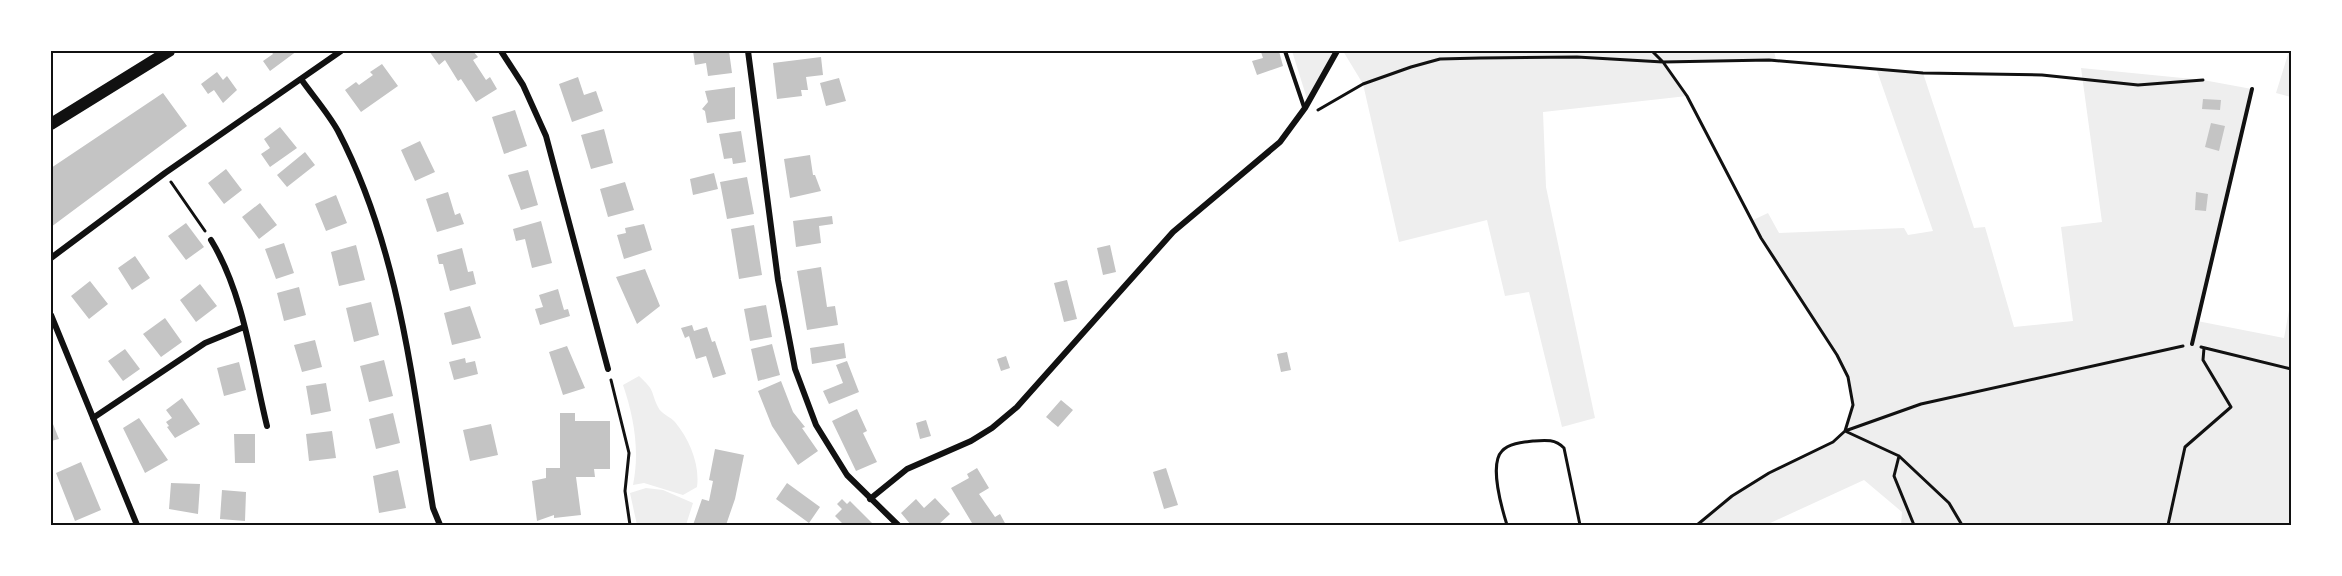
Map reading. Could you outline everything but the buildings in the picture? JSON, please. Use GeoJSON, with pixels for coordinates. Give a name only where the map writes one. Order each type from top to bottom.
{"type":"FeatureCollection","features":[{"type":"Feature","properties":{"kind":"main road"},"geometry":{"type":"LineString","coordinates":[[51,124],[169,51]]}},
{"type":"Feature","properties":{"kind":"street"},"geometry":{"type":"LineString","coordinates":[[51,258],[165,174],[341,51]]}},
{"type":"Feature","properties":{"kind":"street"},"geometry":{"type":"LineString","coordinates":[[501,51],[523,85],[546,136],[608,369]]}},
{"type":"Feature","properties":{"kind":"street"},"geometry":{"type":"LineString","coordinates":[[748,51],[778,280],[795,369],[816,426],[847,476],[897,525]]}},
{"type":"Feature","properties":{"kind":"street"},"geometry":{"type":"LineString","coordinates":[[870,499],[907,469],[971,441],[992,428],[1017,407],[1173,232],[1265,157],[1305,108],[1337,51]]}},
{"type":"Feature","properties":{"kind":"street"},"geometry":{"type":"LineString","coordinates":[[301,79],[338,130],[378,225],[400,301],[433,508],[440,525]]}},
{"type":"Feature","properties":{"kind":"street"},"geometry":{"type":"LineString","coordinates":[[211,240],[225,262],[244,327],[267,426]]}},
{"type":"Feature","properties":{"kind":"street"},"geometry":{"type":"LineString","coordinates":[[51,315],[137,525]]}},
{"type":"Feature","properties":{"kind":"street"},"geometry":{"type":"LineString","coordinates":[[93,418],[205,344],[244,327]]}},
{"type":"Feature","properties":{"kind":"lane"},"geometry":{"type":"LineString","coordinates":[[1286,51],[1305,108]]}},
{"type":"Feature","properties":{"kind":"lane"},"geometry":{"type":"LineString","coordinates":[[2192,344],[2252,89]]}},
{"type":"Feature","properties":{"kind":"path"},"geometry":{"type":"LineString","coordinates":[[1652,51],[1663,62],[1687,96],[1761,238],[1848,377],[1853,405],[1845,431]]}},
{"type":"Feature","properties":{"kind":"path"},"geometry":{"type":"LineString","coordinates":[[1299,116],[1310,115],[1364,84],[1440,59],[1577,57],[1663,62],[1776,60],[1923,73],[2042,75],[2138,85],[2203,80]]}},
{"type":"Feature","properties":{"kind":"path"},"geometry":{"type":"LineString","coordinates":[[165,174],[211,240]]}},
{"type":"Feature","properties":{"kind":"path"},"geometry":{"type":"LineString","coordinates":[[1696,525],[1732,496],[1769,473],[1817,451],[1845,431],[1921,404],[2192,344]]}},
{"type":"Feature","properties":{"kind":"path"},"geometry":{"type":"LineString","coordinates":[[2168,525],[2185,447],[2231,407],[2203,360],[2204,348],[2291,369]]}},
{"type":"Feature","properties":{"kind":"path"},"geometry":{"type":"LineString","coordinates":[[608,369],[629,453],[625,491],[630,525]]}},
{"type":"Feature","properties":{"kind":"path"},"geometry":{"type":"LineString","coordinates":[[1845,431],[1899,456],[1949,503],[1962,525]]}},
{"type":"Feature","properties":{"kind":"path"},"geometry":{"type":"LineString","coordinates":[[1507,525],[1498,483],[1498,457],[1503,450],[1522,442],[1543,440],[1554,441],[1564,448],[1580,525]]}},
{"type":"Feature","properties":{"kind":"path"},"geometry":{"type":"LineString","coordinates":[[1899,456],[1894,476],[1914,525]]}},
{"type":"Feature","properties":{"kind":"shaded area"},"geometry":{"type":"Polygon","coordinates":[[[1292,51],[1337,51],[1308,102],[1292,51]]]}},
{"type":"Feature","properties":{"kind":"shaded area"},"geometry":{"type":"Polygon","coordinates":[[[1343,51],[1774,51],[1776,60],[1663,62],[1687,96],[1543,112],[1546,187],[1595,418],[1562,427],[1529,292],[1505,296],[1487,220],[1399,242],[1363,84],[1343,51]]]}},
{"type":"Feature","properties":{"kind":"shaded area"},"geometry":{"type":"Polygon","coordinates":[[[2289,51],[2291,51],[2291,97],[2276,93],[2289,51]]]}},
{"type":"Feature","properties":{"kind":"shaded area"},"geometry":{"type":"Polygon","coordinates":[[[1876,68],[1923,73],[1974,228],[1985,227],[2014,327],[2073,321],[2061,227],[2102,222],[2081,68],[2203,80],[2252,89],[2197,321],[2284,338],[2291,299],[2291,525],[1901,525],[1902,512],[1864,480],[1766,525],[1697,525],[1732,496],[1769,473],[1833,442],[1845,431],[1853,405],[1848,377],[1837,355],[1785,278],[1751,221],[1768,213],[1779,233],[1904,228],[1908,235],[1933,231],[1876,68]]]}},
{"type":"Feature","properties":{"kind":"shaded area"},"geometry":{"type":"Polygon","coordinates":[[[639,376],[650,388],[659,409],[680,429],[693,453],[697,470],[697,487],[683,495],[644,483],[633,485],[636,460],[635,434],[623,385],[639,376]]]}},
{"type":"Feature","properties":{"kind":"shaded area"},"geometry":{"type":"Polygon","coordinates":[[[646,488],[663,490],[693,503],[686,525],[637,525],[630,493],[646,488]]]}}]}
